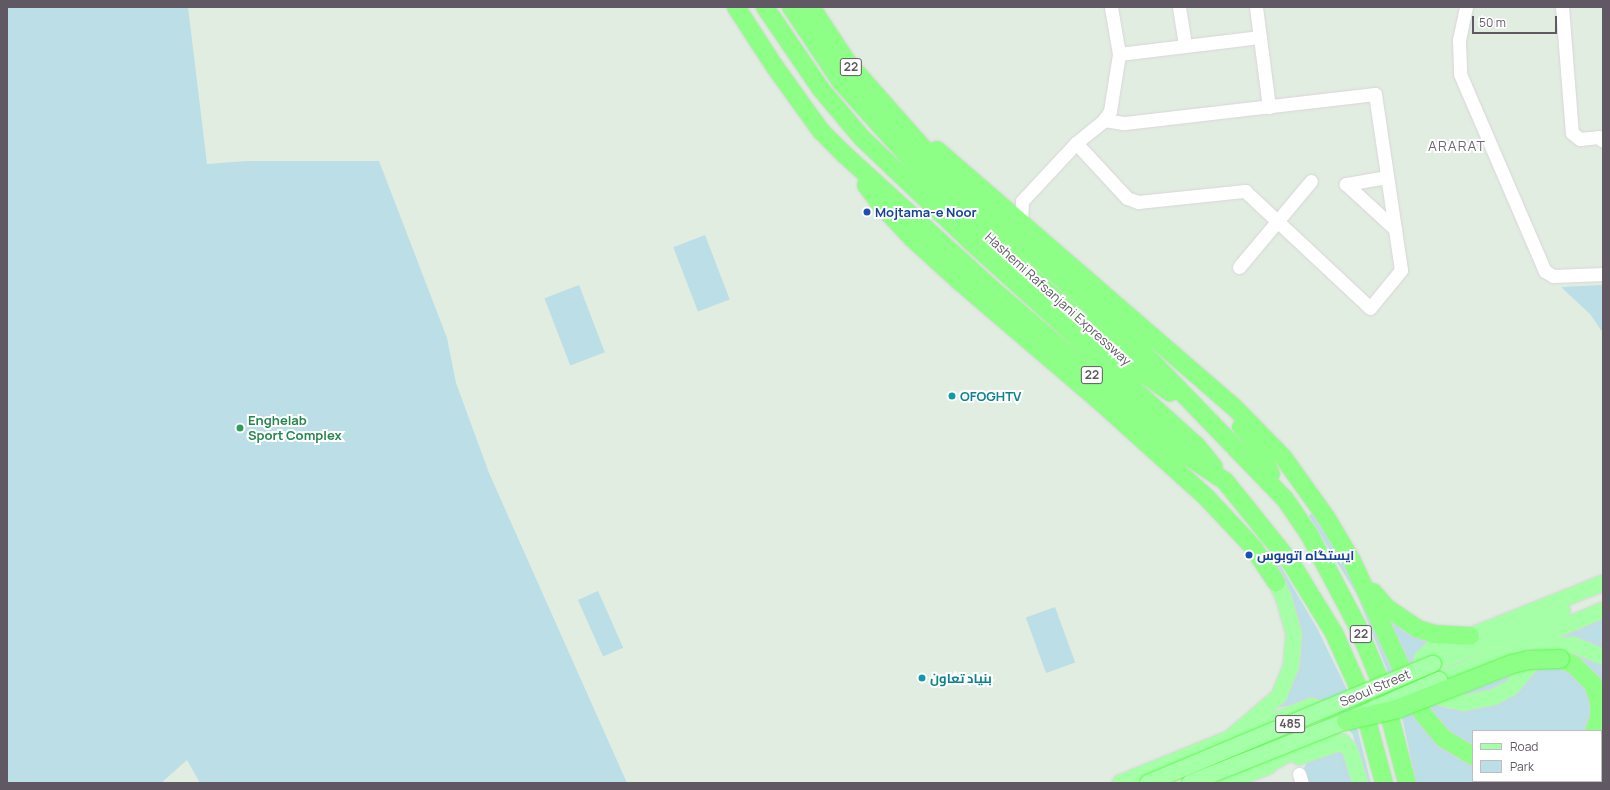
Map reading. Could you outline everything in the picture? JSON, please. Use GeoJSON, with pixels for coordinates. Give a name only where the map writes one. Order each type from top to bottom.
{"type":"FeatureCollection","features":[{"type":"Feature","properties":{"kind":"highway","name":"Hashemi Rafsanjani Expressway"},"geometry":{"type":"LineString","coordinates":[[736,7],[774,67],[821,131],[845,155],[991,288],[1184,454],[1225,481]]}},
{"type":"Feature","properties":{"kind":"highway","name":"Hashemi Rafsanjani Expressway"},"geometry":{"type":"LineString","coordinates":[[765,7],[820,88],[862,138],[970,241],[1196,445],[1225,481],[1295,569],[1334,632],[1358,687],[1384,783]]}},
{"type":"Feature","properties":{"kind":"highway","name":"Hashemi Rafsanjani Expressway"},"geometry":{"type":"LineString","coordinates":[[791,7],[841,82],[939,191],[1011,260],[1100,338],[1138,370],[1199,412]]}},
{"type":"Feature","properties":{"kind":"highway","name":"Hashemi Rafsanjani Expressway"},"geometry":{"type":"LineString","coordinates":[[811,7],[848,63],[947,175],[1141,350],[1199,412],[1285,499],[1308,534],[1357,625],[1381,683],[1407,783]]}},
{"type":"Feature","properties":{"kind":"highway"},"geometry":{"type":"LineString","coordinates":[[898,121],[935,148],[1160,345],[1233,406],[1283,456],[1326,517],[1352,561],[1380,601],[1402,620],[1434,634],[1470,636]]}},
{"type":"Feature","properties":{"kind":"highway"},"geometry":{"type":"LineString","coordinates":[[845,155],[880,205],[912,238],[1207,498],[1253,548],[1276,582]]}},
{"type":"Feature","properties":{"kind":"highway"},"geometry":{"type":"LineString","coordinates":[[1160,345],[1250,436],[1285,499]]}},
{"type":"Feature","properties":{"kind":"highway"},"geometry":{"type":"LineString","coordinates":[[1352,561],[1423,714],[1443,738],[1472,755]]}},
{"type":"Feature","properties":{"kind":"highway"},"geometry":{"type":"LineString","coordinates":[[1346,721],[1396,709],[1512,664],[1529,660],[1560,659],[1574,665],[1587,677],[1596,692],[1598,718],[1594,730]]}},
{"type":"Feature","properties":{"kind":"main road"},"geometry":{"type":"LineString","coordinates":[[1230,738],[1279,696],[1291,667],[1294,634],[1276,582]]}},
{"type":"Feature","properties":{"kind":"main road"},"geometry":{"type":"LineString","coordinates":[[1603,583],[1470,636],[1434,647],[1422,658],[1422,672],[1433,691],[1454,702],[1464,703],[1494,697],[1512,688],[1538,656],[1553,646],[1574,645],[1603,657]]}},
{"type":"Feature","properties":{"kind":"main road","name":"Seoul Street"},"geometry":{"type":"LineString","coordinates":[[1148,783],[1603,594]]}},
{"type":"Feature","properties":{"kind":"main road","name":"Seoul Street"},"geometry":{"type":"LineString","coordinates":[[1190,783],[1346,721],[1603,610]]}},
{"type":"Feature","properties":{"kind":"main road"},"geometry":{"type":"LineString","coordinates":[[1120,783],[1308,707],[1319,707],[1327,712],[1332,725],[1327,733],[1258,770]]}},
{"type":"Feature","properties":{"kind":"main road"},"geometry":{"type":"LineString","coordinates":[[1226,783],[1258,770],[1342,742],[1350,750],[1360,783]]}},
{"type":"Feature","properties":{"kind":"street"},"geometry":{"type":"LineString","coordinates":[[1021,222],[1022,201],[1076,143],[1104,120],[1112,102],[1118,54],[1111,7]]}},
{"type":"Feature","properties":{"kind":"street"},"geometry":{"type":"LineString","coordinates":[[1179,7],[1185,46]]}},
{"type":"Feature","properties":{"kind":"street"},"geometry":{"type":"LineString","coordinates":[[1256,7],[1269,107]]}},
{"type":"Feature","properties":{"kind":"street"},"geometry":{"type":"LineString","coordinates":[[1466,7],[1459,40],[1460,74],[1545,270],[1553,276],[1603,274]]}},
{"type":"Feature","properties":{"kind":"street"},"geometry":{"type":"LineString","coordinates":[[1562,7],[1572,133],[1580,139],[1598,137],[1603,141]]}},
{"type":"Feature","properties":{"kind":"street"},"geometry":{"type":"LineString","coordinates":[[1118,54],[1260,37]]}},
{"type":"Feature","properties":{"kind":"street"},"geometry":{"type":"LineString","coordinates":[[1076,143],[1127,198],[1138,202],[1245,191],[1370,308],[1401,270],[1375,94],[1123,123],[1104,120]]}},
{"type":"Feature","properties":{"kind":"street"},"geometry":{"type":"LineString","coordinates":[[1387,177],[1346,184],[1395,229]]}},
{"type":"Feature","properties":{"kind":"street"},"geometry":{"type":"LineString","coordinates":[[1239,267],[1310,180]]}},
{"type":"Feature","properties":{"kind":"street"},"geometry":{"type":"LineString","coordinates":[[989,195],[1007,202],[1022,201]]}},
{"type":"Feature","properties":{"kind":"green space","name":"Enghelab Sport Complex"},"geometry":{"type":"Polygon","coordinates":[[[7,7],[188,7],[207,164],[247,161],[379,161],[447,338],[456,383],[489,473],[627,783],[200,783],[187,760],[161,783],[7,783],[7,7]]]}},
{"type":"Feature","properties":{"kind":"green space"},"geometry":{"type":"Polygon","coordinates":[[[705,235],[730,299],[698,312],[673,247],[705,235]]]}},
{"type":"Feature","properties":{"kind":"green space"},"geometry":{"type":"Polygon","coordinates":[[[579,285],[605,352],[570,365],[544,298],[579,285]]]}},
{"type":"Feature","properties":{"kind":"green space"},"geometry":{"type":"Polygon","coordinates":[[[1603,285],[1603,333],[1590,314],[1561,287],[1603,285]]]}},
{"type":"Feature","properties":{"kind":"green space"},"geometry":{"type":"Polygon","coordinates":[[[1212,491],[1280,565],[1318,630],[1348,692],[1371,783],[1365,783],[1353,735],[1326,702],[1319,700],[1277,708],[1287,695],[1301,655],[1300,635],[1212,491]]]}},
{"type":"Feature","properties":{"kind":"green space"},"geometry":{"type":"Polygon","coordinates":[[[1314,510],[1361,589],[1420,714],[1472,759],[1473,782],[1416,783],[1403,721],[1386,667],[1357,595],[1309,516],[1314,510]]]}},
{"type":"Feature","properties":{"kind":"green space"},"geometry":{"type":"Polygon","coordinates":[[[598,591],[623,648],[603,657],[578,600],[598,591]]]}},
{"type":"Feature","properties":{"kind":"green space"},"geometry":{"type":"Polygon","coordinates":[[[1055,607],[1075,662],[1046,673],[1026,618],[1055,607]]]}},
{"type":"Feature","properties":{"kind":"green space"},"geometry":{"type":"Polygon","coordinates":[[[1382,614],[1437,641],[1406,673],[1382,614]]]}},
{"type":"Feature","properties":{"kind":"green space"},"geometry":{"type":"Polygon","coordinates":[[[1603,617],[1603,652],[1560,636],[1603,617]]]}},
{"type":"Feature","properties":{"kind":"green space"},"geometry":{"type":"Polygon","coordinates":[[[1562,646],[1603,660],[1603,688],[1585,663],[1572,656],[1562,646]]]}},
{"type":"Feature","properties":{"kind":"green space"},"geometry":{"type":"Polygon","coordinates":[[[1547,664],[1574,672],[1595,702],[1589,730],[1472,730],[1472,750],[1423,708],[1434,704],[1449,709],[1460,708],[1533,667],[1547,664]]]}},
{"type":"Feature","properties":{"kind":"green space"},"geometry":{"type":"Polygon","coordinates":[[[1519,672],[1499,689],[1452,698],[1519,672]]]}},
{"type":"Feature","properties":{"kind":"green space"},"geometry":{"type":"Polygon","coordinates":[[[1341,748],[1346,754],[1352,783],[1307,783],[1303,770],[1308,761],[1341,748]]]}},
{"type":"Feature","properties":{"kind":"place","name":"Mojtama-e Noor"},"geometry":{"type":"Point","coordinates":[867,212]}},
{"type":"Feature","properties":{"kind":"place","name":"OFOGHTV"},"geometry":{"type":"Point","coordinates":[952,396]}},
{"type":"Feature","properties":{"kind":"place","name":"Enghelab Sport Complex"},"geometry":{"type":"Point","coordinates":[240,428]}},
{"type":"Feature","properties":{"kind":"place","name":"ایستگاه اتوبوس"},"geometry":{"type":"Point","coordinates":[1249,555]}},
{"type":"Feature","properties":{"kind":"place","name":"بنیاد تعاون"},"geometry":{"type":"Point","coordinates":[922,678]}},
{"type":"Feature","properties":{"kind":"district","name":"ARARAT"},"geometry":{"type":"Point","coordinates":[1457,146]}}]}
